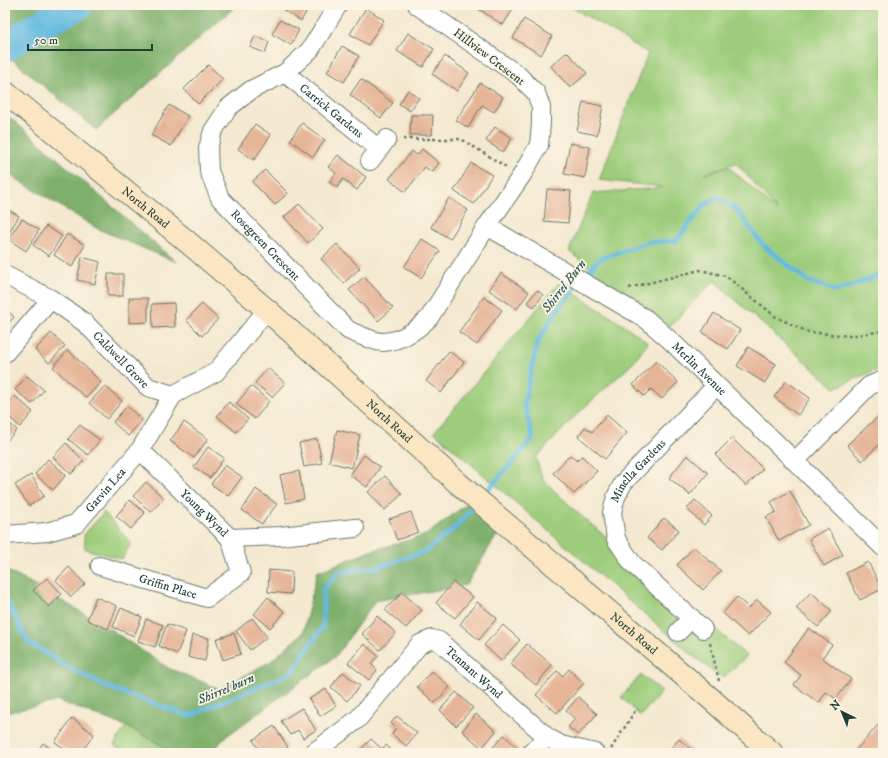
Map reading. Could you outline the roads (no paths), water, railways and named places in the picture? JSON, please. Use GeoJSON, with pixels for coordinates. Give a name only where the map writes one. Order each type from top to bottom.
{"type":"FeatureCollection","features":[{"type":"Feature","properties":{"kind":"main road","name":"North Road"},"geometry":{"type":"LineString","coordinates":[[5,92],[184,239],[267,310],[459,484],[710,698],[772,753]]}},
{"type":"Feature","properties":{"kind":"street","name":"Rosegreen Crescent"},"geometry":{"type":"LineString","coordinates":[[338,5],[310,50],[285,73],[251,90],[228,108],[213,131],[208,148],[209,171],[220,198],[348,330],[382,342],[404,337],[418,329],[429,318],[487,226]]}},
{"type":"Feature","properties":{"kind":"street","name":"Hillview Crescent"},"geometry":{"type":"LineString","coordinates":[[417,5],[518,75],[536,93],[541,106],[542,124],[539,145],[522,175],[487,226]]}},
{"type":"Feature","properties":{"kind":"street","name":"Carrick Gardens"},"geometry":{"type":"LineString","coordinates":[[285,73],[379,150]]}},
{"type":"Feature","properties":{"kind":"street","name":"Merlin Avenue"},"geometry":{"type":"LineString","coordinates":[[487,226],[646,319],[671,341],[883,547]]}},
{"type":"Feature","properties":{"kind":"street","name":"Caldwell Grove"},"geometry":{"type":"LineString","coordinates":[[5,275],[51,299],[85,323],[148,387],[173,395]]}},
{"type":"Feature","properties":{"kind":"street"},"geometry":{"type":"LineString","coordinates":[[5,353],[51,299]]}},
{"type":"Feature","properties":{"kind":"street"},"geometry":{"type":"LineString","coordinates":[[173,395],[216,372],[267,310]]}},
{"type":"Feature","properties":{"kind":"street"},"geometry":{"type":"LineString","coordinates":[[795,461],[869,386],[883,380]]}},
{"type":"Feature","properties":{"kind":"street","name":"Minella Gardens"},"geometry":{"type":"LineString","coordinates":[[678,632],[698,623],[632,563],[616,539],[612,512],[616,497],[623,483],[716,386]]}},
{"type":"Feature","properties":{"kind":"street","name":"Garvin Lea"},"geometry":{"type":"LineString","coordinates":[[5,535],[47,532],[76,524],[140,450],[173,395]]}},
{"type":"Feature","properties":{"kind":"street","name":"Young Wynd"},"geometry":{"type":"LineString","coordinates":[[140,450],[230,538],[280,536],[355,528]]}},
{"type":"Feature","properties":{"kind":"street","name":"Griffin Place"},"geometry":{"type":"LineString","coordinates":[[100,566],[207,598],[241,573],[230,538]]}},
{"type":"Feature","properties":{"kind":"street","name":"Tennant Wynd"},"geometry":{"type":"LineString","coordinates":[[313,753],[358,719],[420,644],[432,639],[439,641],[547,737],[561,745],[595,753]]}},
{"type":"Feature","properties":{"kind":"street"},"geometry":{"type":"LineString","coordinates":[[531,753],[547,737]]}},
{"type":"Feature","properties":{"kind":"water"},"geometry":{"type":"Polygon","coordinates":[[[48,5],[91,5],[63,17],[37,45],[25,27],[45,12],[48,5]]]}},
{"type":"Feature","properties":{"kind":"waterway"},"geometry":{"type":"LineString","coordinates":[[5,47],[38,26],[78,5]]}},
{"type":"Feature","properties":{"kind":"waterway","name":"Shirrel Burn"},"geometry":{"type":"LineString","coordinates":[[482,497],[533,438],[524,403],[538,341],[556,312],[599,259],[649,242],[676,241],[704,205],[717,197],[736,209],[763,245],[808,281],[837,291],[883,274]]}},
{"type":"Feature","properties":{"kind":"waterway","name":"Shirrel burn"},"geometry":{"type":"LineString","coordinates":[[5,598],[28,642],[70,668],[107,687],[189,716],[291,673],[323,626],[323,589],[339,572],[378,567],[426,551],[457,526],[475,505]]}}]}
